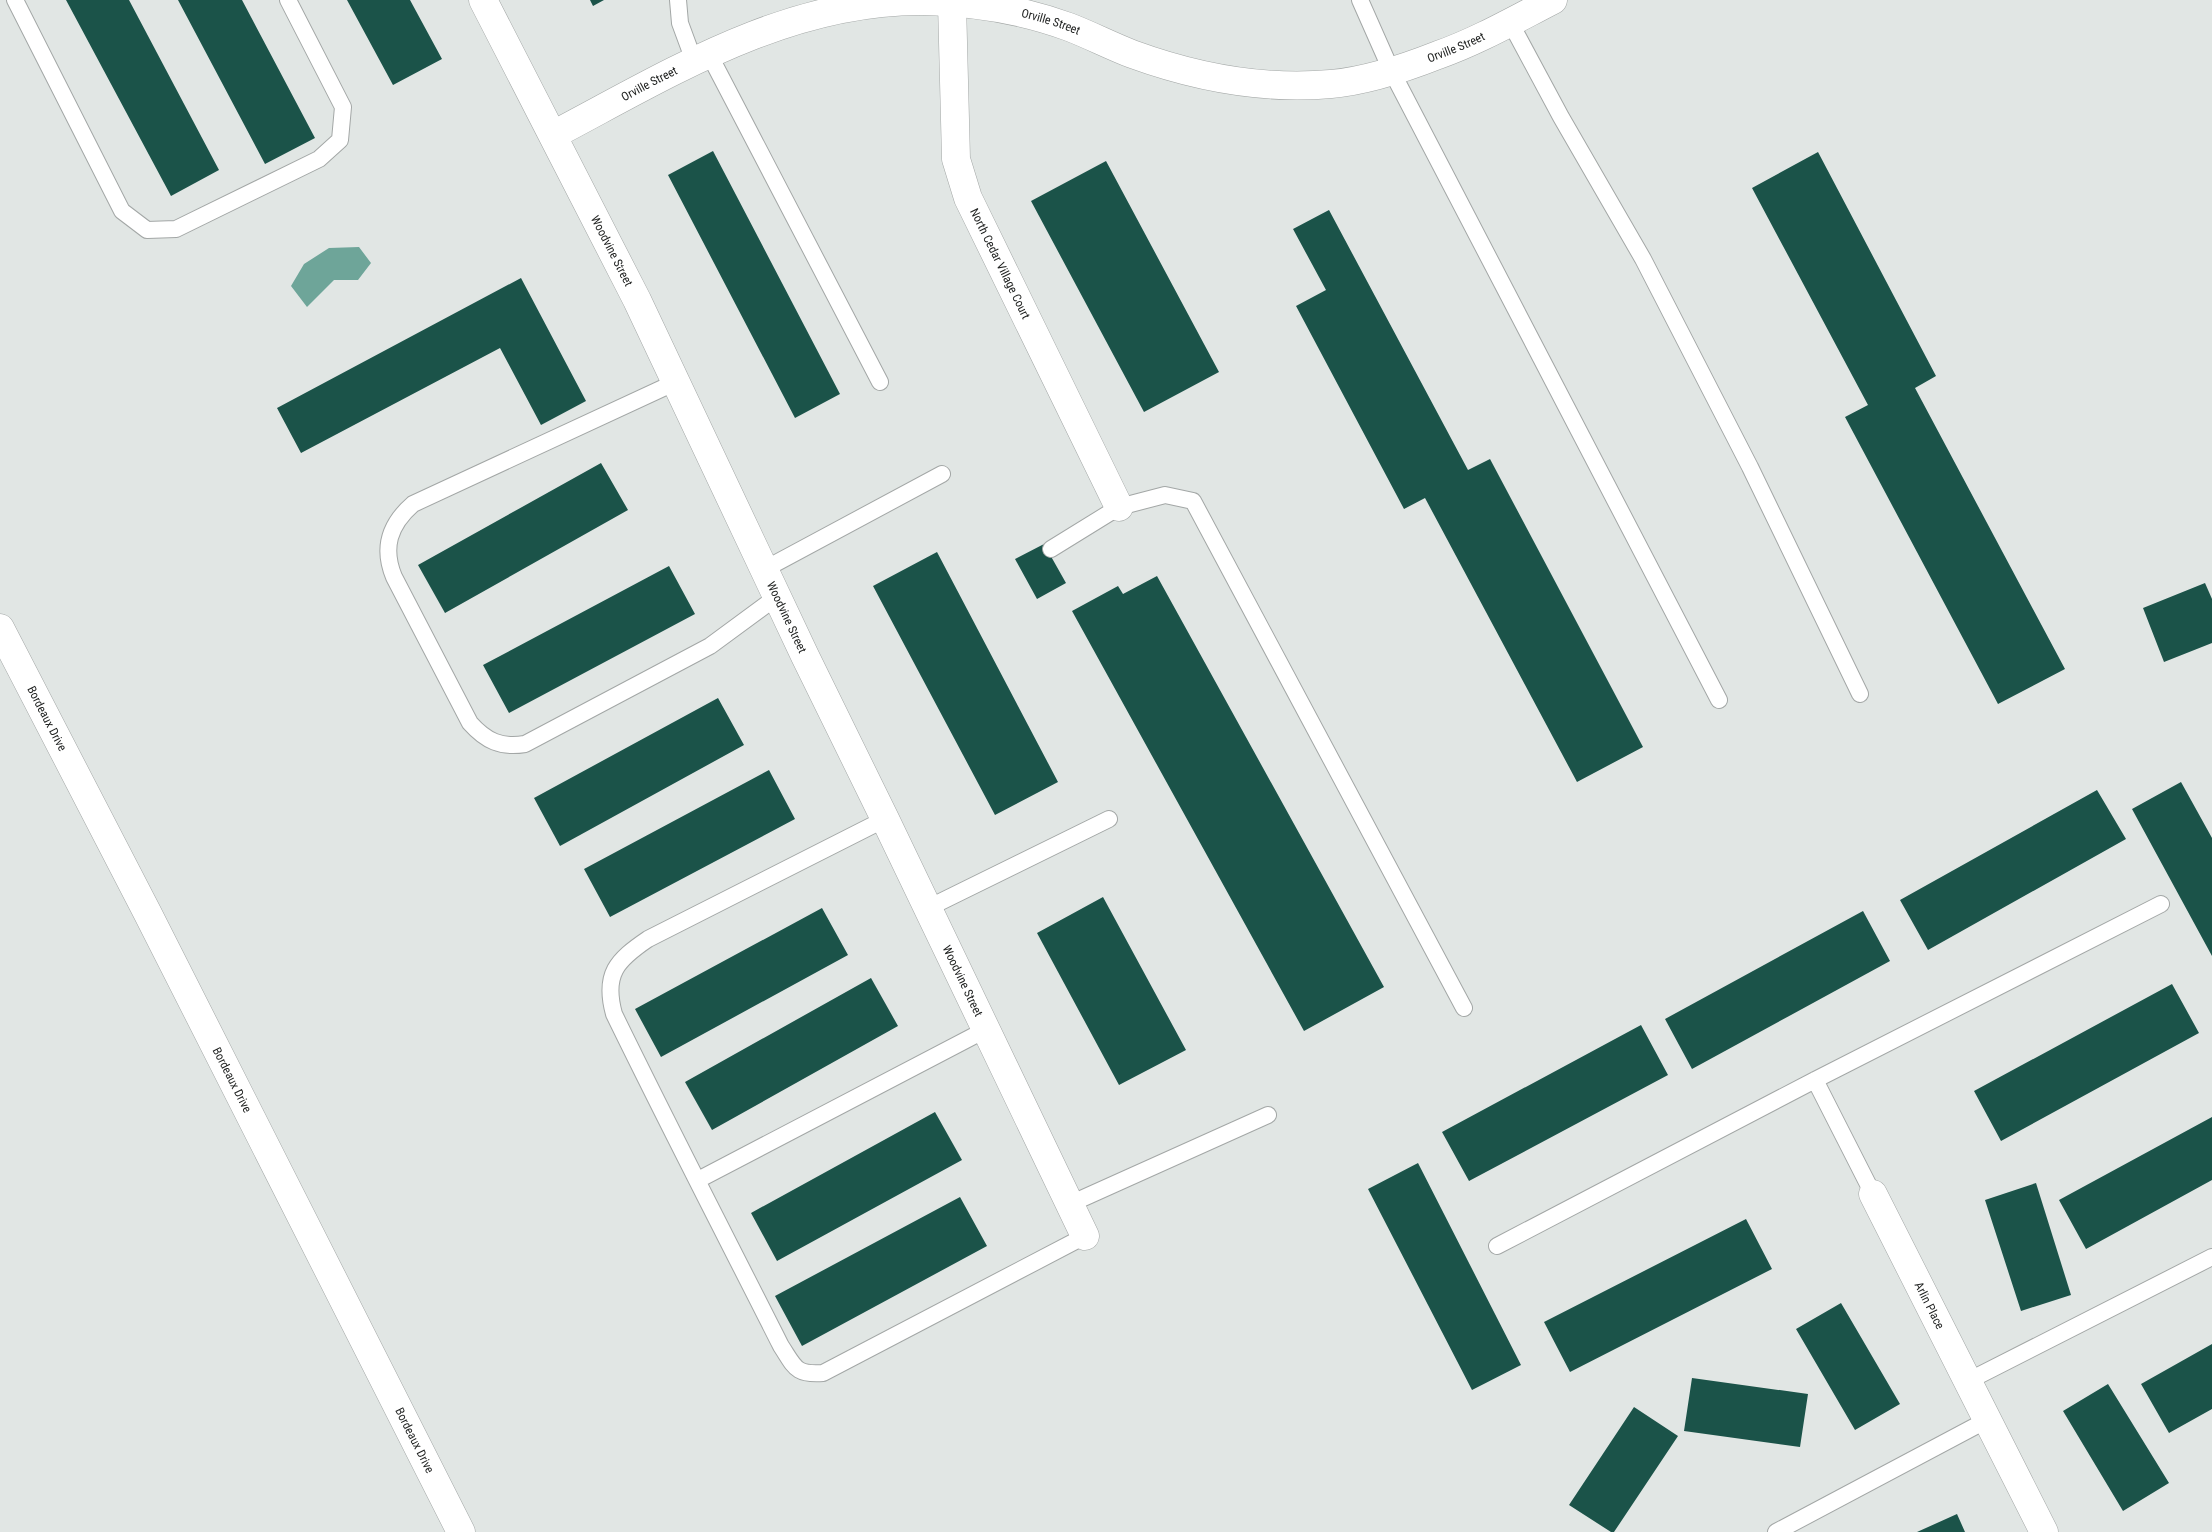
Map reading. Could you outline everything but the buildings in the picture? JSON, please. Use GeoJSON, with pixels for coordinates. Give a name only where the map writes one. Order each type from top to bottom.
{"type":"FeatureCollection","features":[{"type":"Feature","properties":{"kind":"street","name":"Woodvine Street"},"geometry":{"type":"LineString","coordinates":[[483,0],[637,300],[805,656],[886,819],[1085,1236]]}},
{"type":"Feature","properties":{"kind":"street","name":"Orville Street"},"geometry":{"type":"LineString","coordinates":[[553,135],[734,40],[786,21],[857,5],[898,1],[980,5],[1037,17],[1068,27],[1134,54],[1207,76],[1244,82],[1290,85],[1332,84],[1371,77],[1439,55],[1553,0]]}},
{"type":"Feature","properties":{"kind":"street","name":"North Cedar Village Court"},"geometry":{"type":"LineString","coordinates":[[952,3],[956,158],[968,198],[1120,507]]}},
{"type":"Feature","properties":{"kind":"street","name":"Bordeaux Drive"},"geometry":{"type":"LineString","coordinates":[[0,628],[157,932],[461,1532]]}},
{"type":"Feature","properties":{"kind":"street","name":"Arlin Place"},"geometry":{"type":"LineString","coordinates":[[1873,1194],[2044,1532]]}},
{"type":"Feature","properties":{"kind":"lane"},"geometry":{"type":"LineString","coordinates":[[14,0],[122,211],[147,230],[176,228],[319,159],[340,140],[342,107],[288,0]]}},
{"type":"Feature","properties":{"kind":"lane"},"geometry":{"type":"LineString","coordinates":[[678,0],[680,23],[701,57],[880,382]]}},
{"type":"Feature","properties":{"kind":"lane"},"geometry":{"type":"LineString","coordinates":[[1360,0],[1391,70],[1719,700]]}},
{"type":"Feature","properties":{"kind":"lane"},"geometry":{"type":"LineString","coordinates":[[1510,22],[1561,117],[1647,267],[1750,467],[1860,694]]}},
{"type":"Feature","properties":{"kind":"lane"},"geometry":{"type":"LineString","coordinates":[[676,382],[413,504],[399,516],[389,539],[388,563],[394,577],[470,723],[483,738],[512,746],[525,744],[710,646],[778,596]]}},
{"type":"Feature","properties":{"kind":"lane"},"geometry":{"type":"LineString","coordinates":[[765,569],[942,474]]}},
{"type":"Feature","properties":{"kind":"lane"},"geometry":{"type":"LineString","coordinates":[[1051,549],[1120,507],[1165,495],[1193,501],[1464,1008]]}},
{"type":"Feature","properties":{"kind":"lane"},"geometry":{"type":"LineString","coordinates":[[886,819],[648,939],[625,955],[616,966],[611,981],[610,1000],[614,1014],[667,1124],[698,1180],[781,1346],[795,1368],[807,1374],[823,1373],[1085,1236]]}},
{"type":"Feature","properties":{"kind":"lane"},"geometry":{"type":"LineString","coordinates":[[928,908],[1109,819]]}},
{"type":"Feature","properties":{"kind":"lane"},"geometry":{"type":"LineString","coordinates":[[1497,1246],[1815,1080],[2161,904]]}},
{"type":"Feature","properties":{"kind":"lane"},"geometry":{"type":"LineString","coordinates":[[698,1180],[987,1029]]}},
{"type":"Feature","properties":{"kind":"lane","name":"Arlin Place"},"geometry":{"type":"LineString","coordinates":[[1815,1080],[1873,1194]]}},
{"type":"Feature","properties":{"kind":"lane"},"geometry":{"type":"LineString","coordinates":[[1070,1204],[1268,1115]]}},
{"type":"Feature","properties":{"kind":"lane"},"geometry":{"type":"LineString","coordinates":[[1968,1381],[2212,1257]]}},
{"type":"Feature","properties":{"kind":"lane"},"geometry":{"type":"LineString","coordinates":[[1776,1532],[1987,1420]]}},
{"type":"Feature","properties":{"kind":"shaded area"},"geometry":{"type":"Polygon","coordinates":[[[359,247],[371,263],[358,280],[334,280],[307,307],[291,286],[304,264],[329,248],[359,247]]]}}]}
